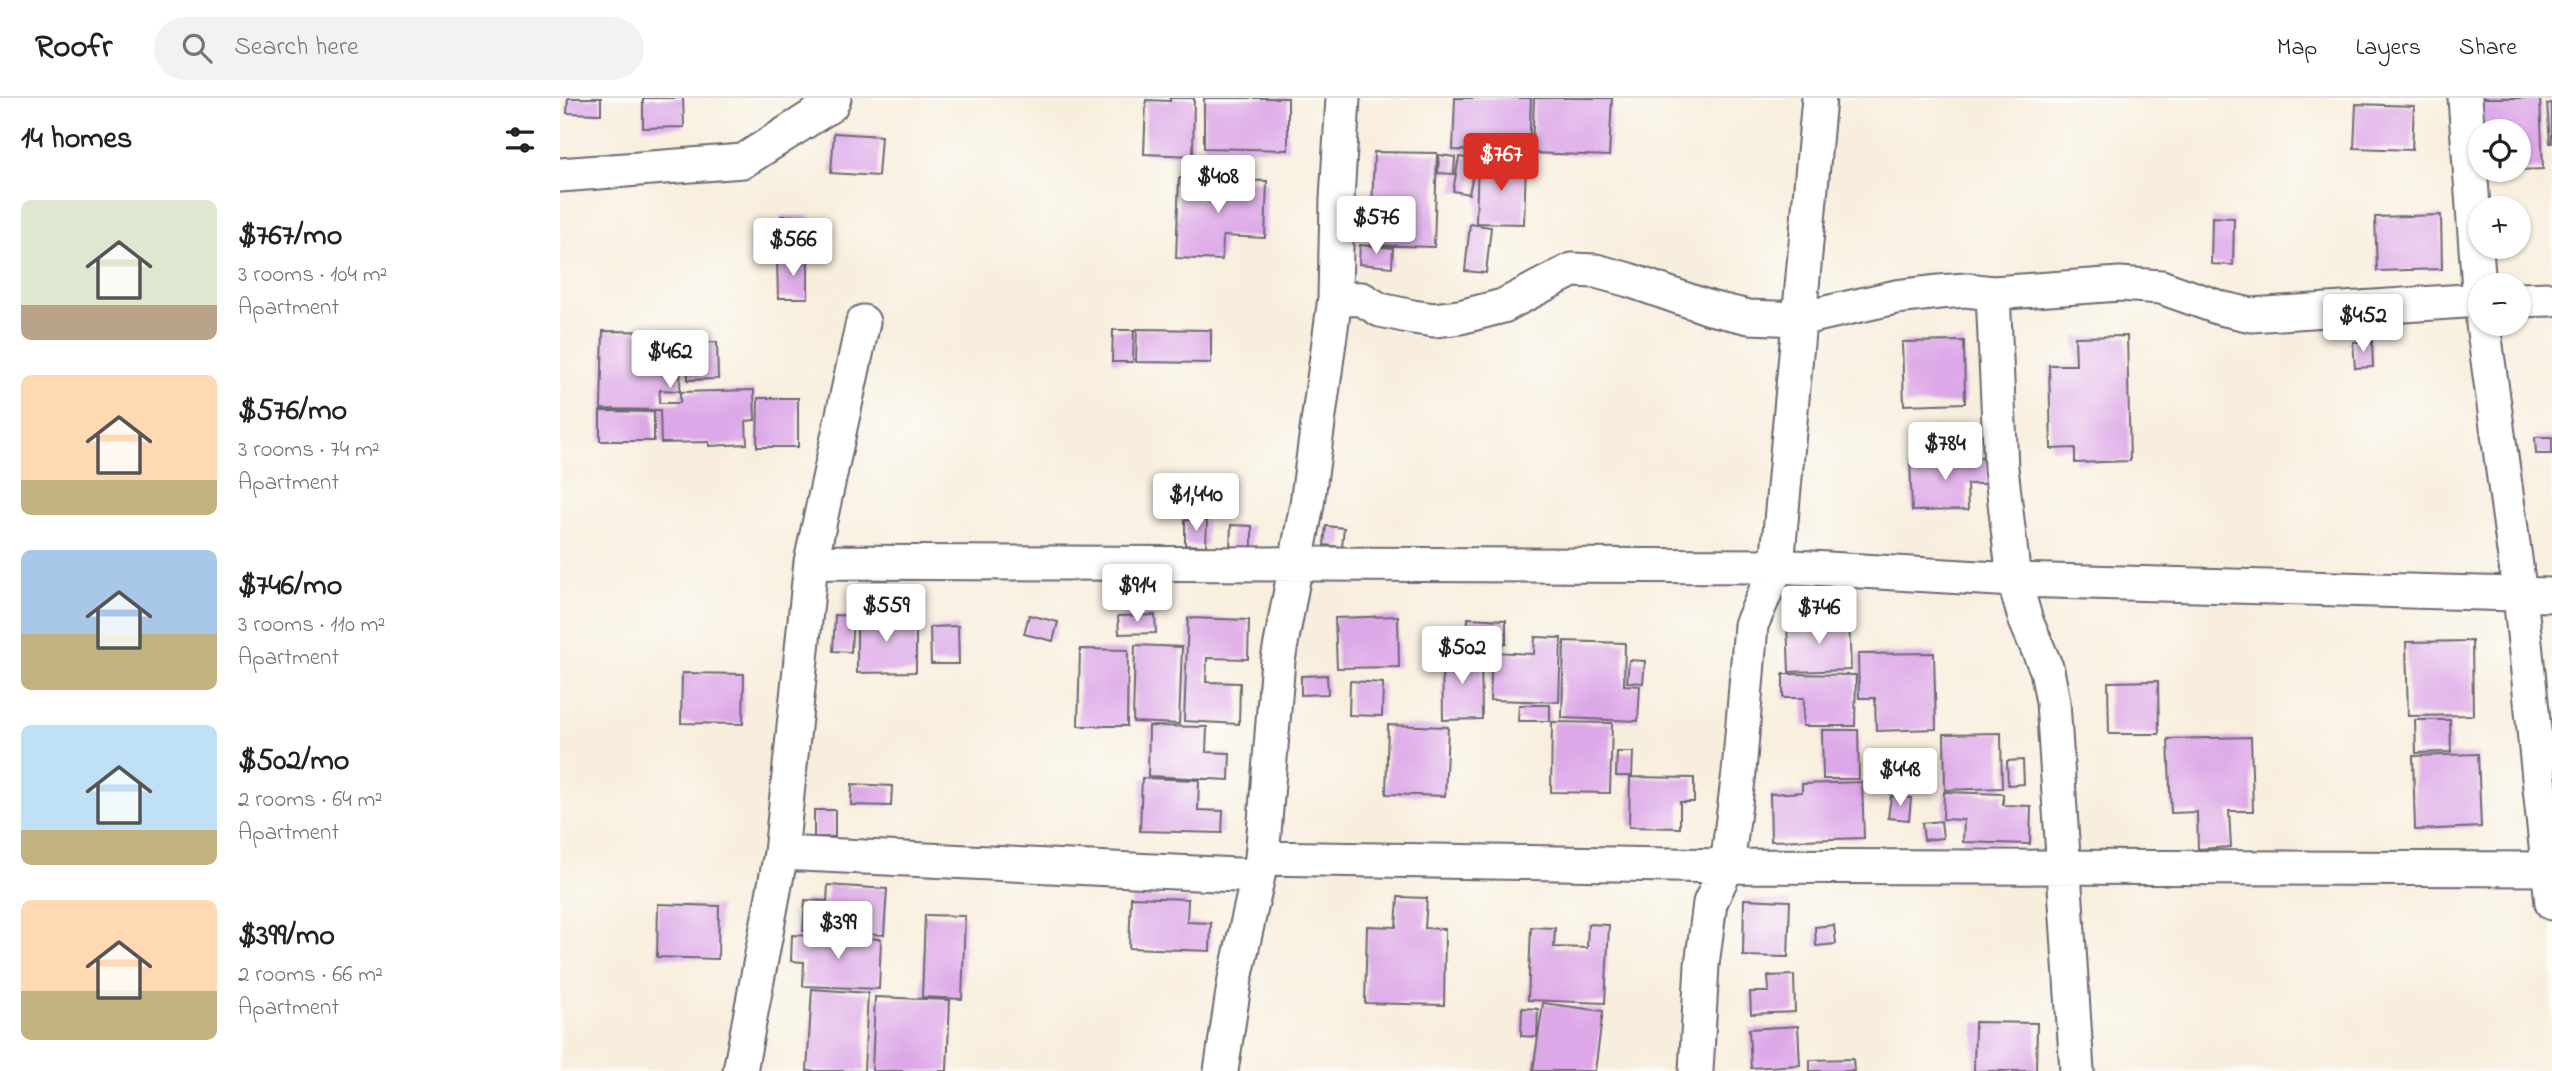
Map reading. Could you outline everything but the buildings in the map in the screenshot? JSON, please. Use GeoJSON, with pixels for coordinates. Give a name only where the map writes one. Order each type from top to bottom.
{"type":"FeatureCollection","features":[{"type":"Feature","properties":{"kind":"street"},"geometry":{"type":"LineString","coordinates":[[560,175],[743,161],[831,105],[834,98]]}},
{"type":"Feature","properties":{"kind":"street"},"geometry":{"type":"LineString","coordinates":[[1221,1071],[1235,979],[1260,867],[1278,660],[1307,505],[1335,298],[1343,98]]}},
{"type":"Feature","properties":{"kind":"street"},"geometry":{"type":"LineString","coordinates":[[1696,1071],[1702,965],[1710,903],[1727,866],[1739,772],[1751,625],[1777,566],[1819,98]]}},
{"type":"Feature","properties":{"kind":"street"},"geometry":{"type":"LineString","coordinates":[[2465,98],[2478,273]]}},
{"type":"Feature","properties":{"kind":"street"},"geometry":{"type":"LineString","coordinates":[[1335,298],[1362,299],[1380,310],[1434,320],[1472,315],[1503,306],[1572,270],[1596,271],[1710,308],[1749,317],[1799,319],[1896,297],[1939,292],[1966,290],[1993,293],[2120,284],[2161,287],[2220,308],[2250,315],[2468,302]]}},
{"type":"Feature","properties":{"kind":"street"},"geometry":{"type":"LineString","coordinates":[[1993,293],[2001,468],[2014,579],[2026,621],[2047,670],[2053,702],[2077,1071]]}},
{"type":"Feature","properties":{"kind":"street"},"geometry":{"type":"LineString","coordinates":[[2531,300],[2552,299]]}},
{"type":"Feature","properties":{"kind":"street"},"geometry":{"type":"LineString","coordinates":[[740,1071],[781,853],[811,562],[863,322]]}},
{"type":"Feature","properties":{"kind":"street"},"geometry":{"type":"LineString","coordinates":[[2485,336],[2536,595],[2552,903]]}},
{"type":"Feature","properties":{"kind":"street"},"geometry":{"type":"LineString","coordinates":[[811,562],[1777,566],[2014,579],[2536,595]]}},
{"type":"Feature","properties":{"kind":"street"},"geometry":{"type":"LineString","coordinates":[[781,853],[1260,867],[2065,866],[2550,869]]}}]}
